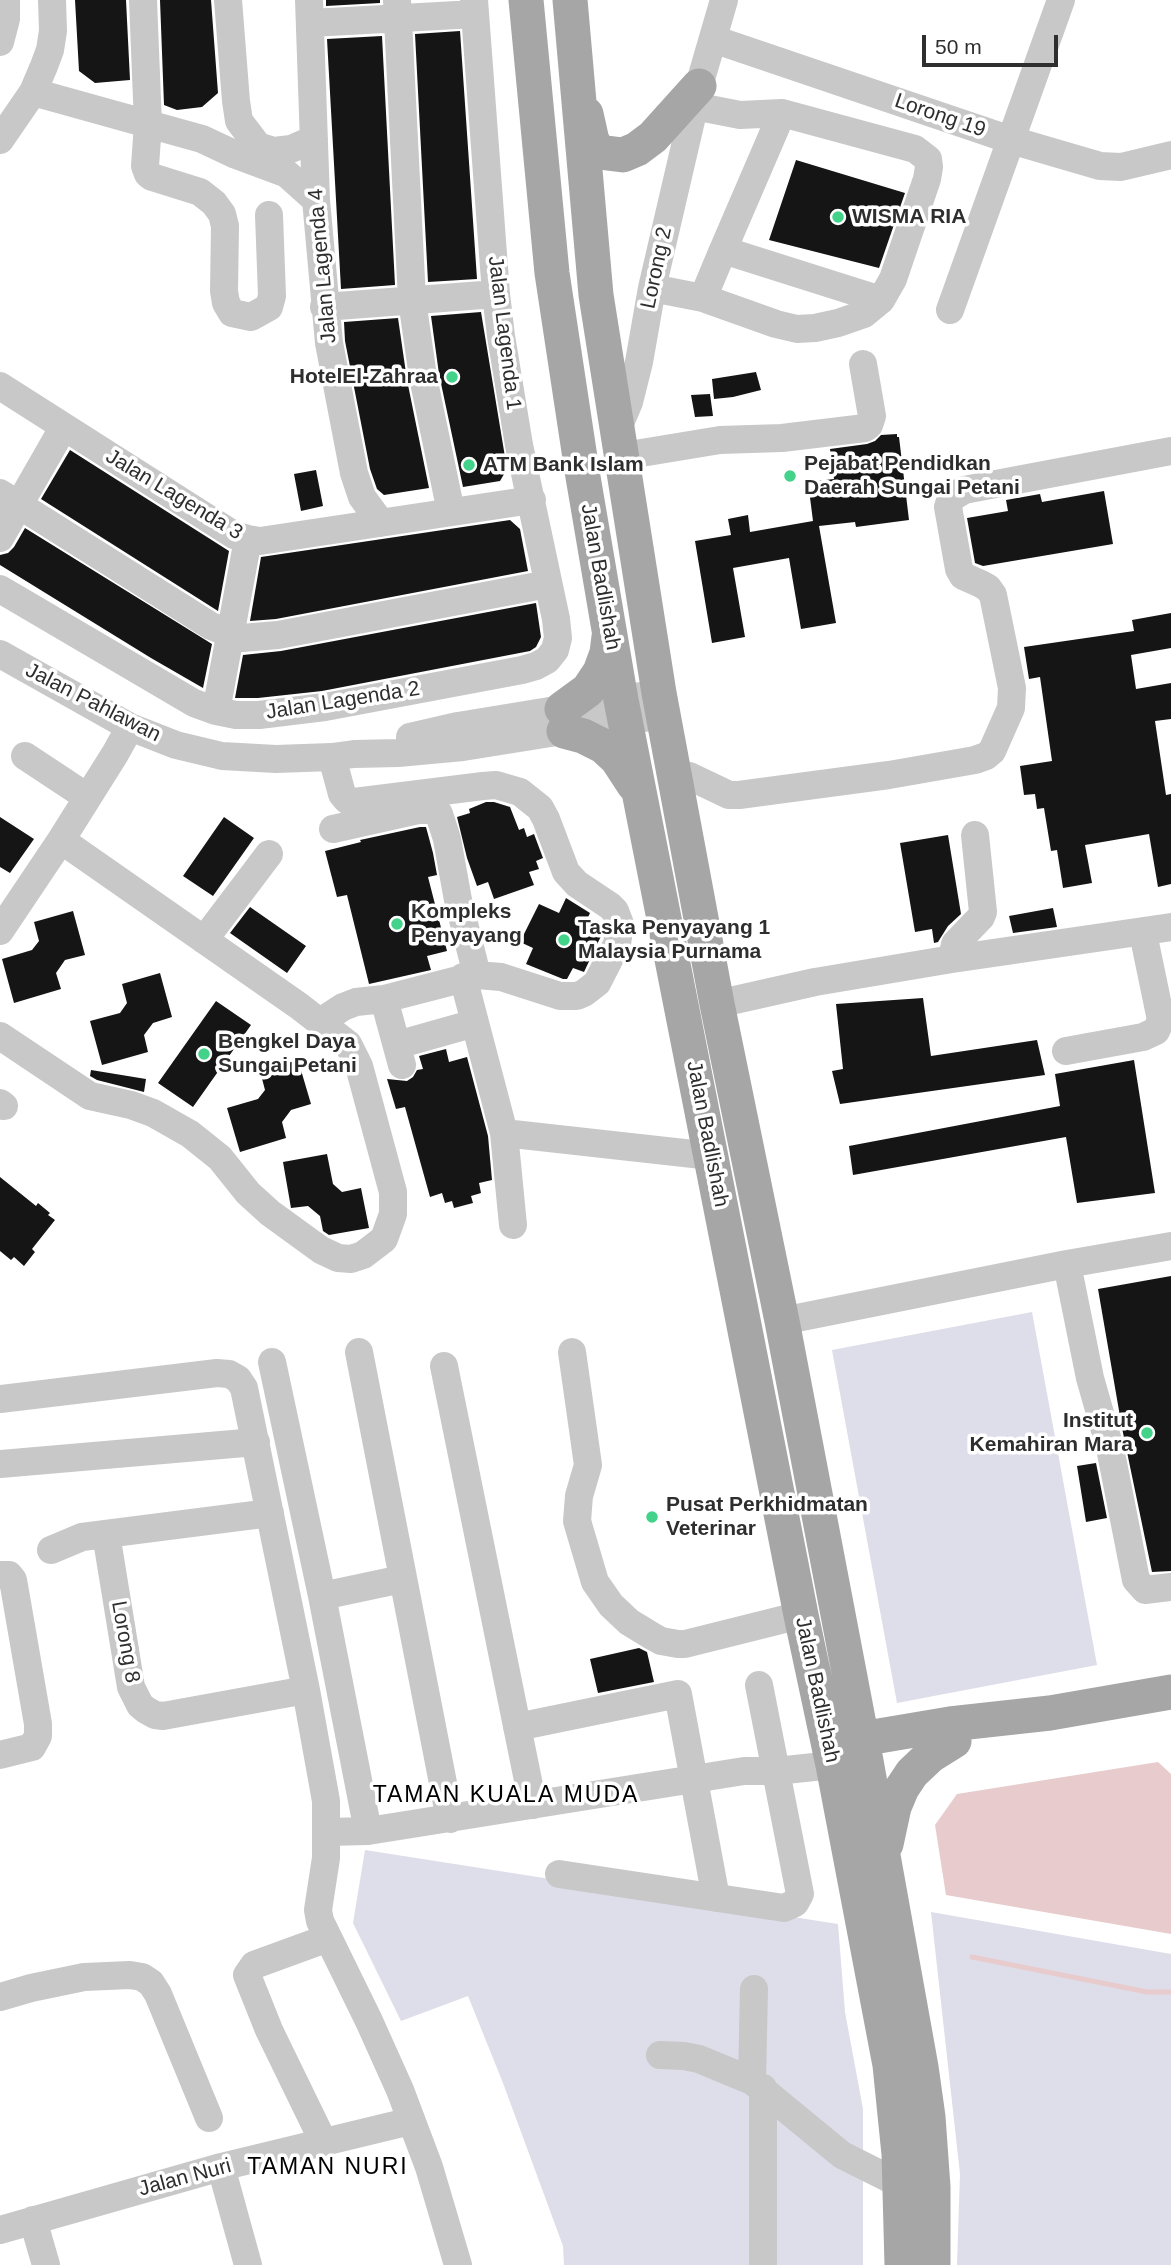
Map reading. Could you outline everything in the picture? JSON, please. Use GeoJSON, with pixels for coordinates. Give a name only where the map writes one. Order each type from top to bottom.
{"type":"FeatureCollection","features":[{"type":"Feature","properties":{"kind":"main road","name":"Jalan Badlishah"},"geometry":{"type":"LineString","coordinates":[[526,0],[534,103],[557,314],[623,710],[801,1615],[883,1856],[928,2117],[933,2187],[933,2265]]}},
{"type":"Feature","properties":{"kind":"main road","name":"Jalan Badlishah"},"geometry":{"type":"LineString","coordinates":[[570,0],[596,295],[661,704],[849,1675],[847,1753],[890,2065],[899,2154],[902,2265]]}},
{"type":"Feature","properties":{"kind":"main road"},"geometry":{"type":"LineString","coordinates":[[573,53],[592,141],[599,152],[622,155],[637,149],[696,96]]}},
{"type":"Feature","properties":{"kind":"main road"},"geometry":{"type":"LineString","coordinates":[[610,633],[600,673],[563,720],[583,736],[603,746],[617,759],[640,794]]}},
{"type":"Feature","properties":{"kind":"main road"},"geometry":{"type":"LineString","coordinates":[[849,1675],[894,1717],[952,1732]]}},
{"type":"Feature","properties":{"kind":"main road"},"geometry":{"type":"LineString","coordinates":[[847,1753],[1171,1692]]}},
{"type":"Feature","properties":{"kind":"main road"},"geometry":{"type":"LineString","coordinates":[[883,1856],[894,1807],[902,1788],[912,1773],[952,1732]]}},
{"type":"Feature","properties":{"kind":"street"},"geometry":{"type":"LineString","coordinates":[[0,42],[6,19],[6,0]]}},
{"type":"Feature","properties":{"kind":"street"},"geometry":{"type":"LineString","coordinates":[[0,140],[33,92],[50,50],[53,31],[52,0]]}},
{"type":"Feature","properties":{"kind":"street"},"geometry":{"type":"LineString","coordinates":[[143,0],[148,124],[145,156],[148,174],[200,192],[214,203],[222,214],[225,226],[224,291],[226,303],[232,313],[251,317],[269,307],[272,296],[269,215]]}},
{"type":"Feature","properties":{"kind":"street"},"geometry":{"type":"LineString","coordinates":[[228,0],[239,121],[258,146],[274,151],[291,149],[314,139]]}},
{"type":"Feature","properties":{"kind":"street","name":"Lorong 2"},"geometry":{"type":"LineString","coordinates":[[620,442],[696,96],[723,0]]}},
{"type":"Feature","properties":{"kind":"street"},"geometry":{"type":"LineString","coordinates":[[950,310],[1061,0]]}},
{"type":"Feature","properties":{"kind":"street"},"geometry":{"type":"LineString","coordinates":[[310,11],[475,7]]}},
{"type":"Feature","properties":{"kind":"street","name":"Jalan Lagenda 1"},"geometry":{"type":"LineString","coordinates":[[475,7],[496,294],[519,445],[558,638],[555,650],[547,660]]}},
{"type":"Feature","properties":{"kind":"street"},"geometry":{"type":"LineString","coordinates":[[398,9],[412,300],[423,377],[451,512]]}},
{"type":"Feature","properties":{"kind":"street","name":"Jalan Lagenda 4"},"geometry":{"type":"LineString","coordinates":[[310,11],[316,200],[329,343],[354,473],[362,497],[381,523]]}},
{"type":"Feature","properties":{"kind":"street","name":"Lorong 19"},"geometry":{"type":"LineString","coordinates":[[713,39],[1011,140],[1110,167],[1121,167],[1171,155]]}},
{"type":"Feature","properties":{"kind":"street"},"geometry":{"type":"LineString","coordinates":[[33,92],[202,139],[288,174],[316,200]]}},
{"type":"Feature","properties":{"kind":"street"},"geometry":{"type":"LineString","coordinates":[[652,288],[703,298],[797,329],[827,326],[864,314],[881,300],[893,279],[927,178],[928,159],[915,149],[782,113],[740,115],[696,96]]}},
{"type":"Feature","properties":{"kind":"street"},"geometry":{"type":"LineString","coordinates":[[703,298],[782,113]]}},
{"type":"Feature","properties":{"kind":"street"},"geometry":{"type":"LineString","coordinates":[[202,139],[239,121]]}},
{"type":"Feature","properties":{"kind":"street"},"geometry":{"type":"LineString","coordinates":[[723,250],[881,300]]}},
{"type":"Feature","properties":{"kind":"street"},"geometry":{"type":"LineString","coordinates":[[324,306],[496,294]]}},
{"type":"Feature","properties":{"kind":"street"},"geometry":{"type":"LineString","coordinates":[[620,442],[782,438],[866,428],[872,416],[863,364]]}},
{"type":"Feature","properties":{"kind":"street","name":"Jalan Lagenda 3"},"geometry":{"type":"LineString","coordinates":[[0,386],[234,535],[248,539],[260,541],[532,500]]}},
{"type":"Feature","properties":{"kind":"street"},"geometry":{"type":"LineString","coordinates":[[0,538],[10,499],[63,428]]}},
{"type":"Feature","properties":{"kind":"street"},"geometry":{"type":"LineString","coordinates":[[675,778],[688,776],[729,795],[739,795],[889,775],[986,756],[992,751],[1012,708],[1012,688],[993,595],[981,583],[963,576],[958,569],[948,507],[951,498],[964,490],[1171,451]]}},
{"type":"Feature","properties":{"kind":"street"},"geometry":{"type":"LineString","coordinates":[[10,499],[211,626],[242,638],[278,635],[548,584]]}},
{"type":"Feature","properties":{"kind":"street"},"geometry":{"type":"LineString","coordinates":[[216,711],[248,539]]}},
{"type":"Feature","properties":{"kind":"street","name":"Jalan Lagenda 2"},"geometry":{"type":"LineString","coordinates":[[0,589],[194,703],[236,715],[324,707],[522,670],[547,660]]}},
{"type":"Feature","properties":{"kind":"street","name":"Jalan Pahlawan"},"geometry":{"type":"LineString","coordinates":[[0,654],[130,727],[176,745],[222,756],[276,759],[343,755],[458,726],[563,720],[661,704]]}},
{"type":"Feature","properties":{"kind":"street"},"geometry":{"type":"LineString","coordinates":[[0,931],[116,754],[130,727]]}},
{"type":"Feature","properties":{"kind":"street"},"geometry":{"type":"LineString","coordinates":[[320,1022],[344,1007],[470,976],[501,977],[560,996],[577,996],[597,983],[617,944],[620,932],[619,917],[610,906],[577,884],[566,872],[540,808],[520,792],[496,785],[354,802],[346,800],[342,794],[343,755]]}},
{"type":"Feature","properties":{"kind":"street"},"geometry":{"type":"LineString","coordinates":[[25,757],[87,797]]}},
{"type":"Feature","properties":{"kind":"street"},"geometry":{"type":"LineString","coordinates":[[333,829],[418,810],[432,810],[439,814],[443,822],[458,900],[475,1023],[504,1133],[513,1225]]}},
{"type":"Feature","properties":{"kind":"street"},"geometry":{"type":"LineString","coordinates":[[952,959],[956,944],[983,912],[975,835]]}},
{"type":"Feature","properties":{"kind":"street"},"geometry":{"type":"LineString","coordinates":[[0,1036],[90,1096],[153,1112],[179,1127],[219,1158],[247,1193],[321,1250],[338,1258],[351,1259],[363,1255],[384,1239],[393,1214],[394,1192],[356,1059],[348,1044],[61,840]]}},
{"type":"Feature","properties":{"kind":"street"},"geometry":{"type":"LineString","coordinates":[[204,940],[269,854]]}},
{"type":"Feature","properties":{"kind":"street"},"geometry":{"type":"LineString","coordinates":[[717,1004],[815,982],[1171,927]]}},
{"type":"Feature","properties":{"kind":"street"},"geometry":{"type":"LineString","coordinates":[[1066,1051],[1143,1037],[1156,1031],[1161,1020],[1143,933]]}},
{"type":"Feature","properties":{"kind":"street"},"geometry":{"type":"LineString","coordinates":[[384,999],[400,1055],[475,1023]]}},
{"type":"Feature","properties":{"kind":"street"},"geometry":{"type":"LineString","coordinates":[[504,1133],[711,1156]]}},
{"type":"Feature","properties":{"kind":"street"},"geometry":{"type":"LineString","coordinates":[[782,1321],[1171,1246]]}},
{"type":"Feature","properties":{"kind":"street"},"geometry":{"type":"LineString","coordinates":[[1067,1264],[1090,1378],[1110,1448],[1136,1580],[1144,1590],[1171,1587]]}},
{"type":"Feature","properties":{"kind":"street"},"geometry":{"type":"LineString","coordinates":[[359,1352],[450,1819]]}},
{"type":"Feature","properties":{"kind":"street"},"geometry":{"type":"LineString","coordinates":[[572,1352],[588,1465],[579,1496],[577,1521],[596,1582],[611,1605],[629,1622],[652,1636],[661,1641],[678,1644],[801,1615]]}},
{"type":"Feature","properties":{"kind":"street"},"geometry":{"type":"LineString","coordinates":[[272,1362],[368,1831]]}},
{"type":"Feature","properties":{"kind":"street"},"geometry":{"type":"LineString","coordinates":[[444,1366],[533,1805]]}},
{"type":"Feature","properties":{"kind":"street"},"geometry":{"type":"LineString","coordinates":[[0,1399],[217,1373],[238,1378],[244,1388],[271,1513],[326,1801],[326,1858],[318,1910],[320,1921],[369,2021],[411,2121],[429,2167],[458,2265]]}},
{"type":"Feature","properties":{"kind":"street"},"geometry":{"type":"LineString","coordinates":[[0,1464],[256,1442]]}},
{"type":"Feature","properties":{"kind":"street"},"geometry":{"type":"LineString","coordinates":[[51,1549],[82,1537],[271,1513]]}},
{"type":"Feature","properties":{"kind":"street","name":"Lorong 8"},"geometry":{"type":"LineString","coordinates":[[106,1534],[131,1687],[140,1705],[146,1710],[163,1716],[306,1690]]}},
{"type":"Feature","properties":{"kind":"street"},"geometry":{"type":"LineString","coordinates":[[0,1575],[9,1576],[13,1580],[38,1724],[38,1736],[32,1747],[0,1755]]}},
{"type":"Feature","properties":{"kind":"street"},"geometry":{"type":"LineString","coordinates":[[322,1596],[402,1579]]}},
{"type":"Feature","properties":{"kind":"street"},"geometry":{"type":"LineString","coordinates":[[559,1874],[784,1908],[795,1903],[800,1894],[759,1685]]}},
{"type":"Feature","properties":{"kind":"street"},"geometry":{"type":"LineString","coordinates":[[517,1727],[678,1694],[716,1898]]}},
{"type":"Feature","properties":{"kind":"street"},"geometry":{"type":"LineString","coordinates":[[327,1832],[368,1831],[450,1819],[847,1753]]}},
{"type":"Feature","properties":{"kind":"street"},"geometry":{"type":"LineString","coordinates":[[323,2141],[269,2030],[247,1975],[254,1965],[328,1938]]}},
{"type":"Feature","properties":{"kind":"street"},"geometry":{"type":"LineString","coordinates":[[0,1997],[84,1977],[142,1977],[151,1983],[158,1994],[209,2118]]}},
{"type":"Feature","properties":{"kind":"street"},"geometry":{"type":"LineString","coordinates":[[754,1989],[763,2265]]}},
{"type":"Feature","properties":{"kind":"street"},"geometry":{"type":"LineString","coordinates":[[660,2054],[699,2059],[757,2085],[842,2155],[900,2184]]}},
{"type":"Feature","properties":{"kind":"street","name":"Jalan Nuri"},"geometry":{"type":"LineString","coordinates":[[0,2230],[221,2167],[411,2121]]}},
{"type":"Feature","properties":{"kind":"street"},"geometry":{"type":"LineString","coordinates":[[221,2167],[248,2265]]}},
{"type":"Feature","properties":{"kind":"street"},"geometry":{"type":"LineString","coordinates":[[33,2220],[46,2265]]}},
{"type":"Feature","properties":{"kind":"shaded area"},"geometry":{"type":"Polygon","coordinates":[[[1032,1312],[1097,1665],[897,1703],[832,1350],[1032,1312]]]}},
{"type":"Feature","properties":{"kind":"shaded area"},"geometry":{"type":"Polygon","coordinates":[[[1158,1762],[1171,1774],[1171,1934],[946,1895],[935,1825],[957,1794],[1158,1762]]]}},
{"type":"Feature","properties":{"kind":"shaded area"},"geometry":{"type":"Polygon","coordinates":[[[365,1850],[838,1924],[845,2012],[863,2109],[863,2265],[564,2265],[563,2246],[468,1996],[401,2021],[353,1923],[365,1850]]]}},
{"type":"Feature","properties":{"kind":"shaded area"},"geometry":{"type":"Polygon","coordinates":[[[931,1912],[1171,1954],[1171,2265],[957,2265],[960,2174],[931,1912]]]}},
{"type":"Feature","properties":{"kind":"building"},"geometry":{"type":"Polygon","coordinates":[[[75,0],[126,0],[130,80],[95,83],[79,71],[75,0]]]}},
{"type":"Feature","properties":{"kind":"building"},"geometry":{"type":"Polygon","coordinates":[[[160,0],[211,0],[218,93],[202,107],[177,110],[164,105],[160,0]]]}},
{"type":"Feature","properties":{"kind":"building"},"geometry":{"type":"Polygon","coordinates":[[[326,0],[380,0],[380,3],[326,6],[326,0]]]}},
{"type":"Feature","properties":{"kind":"building"},"geometry":{"type":"Polygon","coordinates":[[[460,31],[477,279],[428,282],[415,34],[460,31]]]}},
{"type":"Feature","properties":{"kind":"building"},"geometry":{"type":"Polygon","coordinates":[[[382,36],[395,285],[341,289],[327,39],[382,36]]]}},
{"type":"Feature","properties":{"kind":"building","name":"WISMA RIA"},"geometry":{"type":"Polygon","coordinates":[[[796,160],[905,193],[879,268],[769,240],[796,160]]]}},
{"type":"Feature","properties":{"kind":"building"},"geometry":{"type":"Polygon","coordinates":[[[481,312],[507,469],[500,481],[463,487],[439,374],[431,316],[481,312]]]}},
{"type":"Feature","properties":{"kind":"building"},"geometry":{"type":"Polygon","coordinates":[[[398,318],[407,380],[429,488],[384,495],[377,489],[370,469],[345,341],[344,322],[398,318]]]}},
{"type":"Feature","properties":{"kind":"building"},"geometry":{"type":"Polygon","coordinates":[[[756,372],[761,390],[714,399],[712,379],[756,372]]]}},
{"type":"Feature","properties":{"kind":"building"},"geometry":{"type":"Polygon","coordinates":[[[710,394],[713,416],[695,417],[691,395],[710,394]]]}},
{"type":"Feature","properties":{"kind":"building"},"geometry":{"type":"Polygon","coordinates":[[[897,434],[909,520],[856,527],[855,522],[819,526],[836,623],[801,629],[789,558],[733,568],[745,637],[712,643],[695,541],[731,535],[728,519],[748,515],[750,532],[813,521],[808,482],[834,479],[830,449],[867,444],[881,435],[897,434]]]}},
{"type":"Feature","properties":{"kind":"building"},"geometry":{"type":"Polygon","coordinates":[[[70,450],[229,551],[218,611],[41,499],[70,450]]]}},
{"type":"Feature","properties":{"kind":"building"},"geometry":{"type":"Polygon","coordinates":[[[316,470],[323,506],[301,511],[294,474],[316,470]]]}},
{"type":"Feature","properties":{"kind":"building"},"geometry":{"type":"Polygon","coordinates":[[[1104,491],[1113,544],[983,566],[975,563],[967,518],[1008,511],[1006,500],[1040,494],[1042,502],[1104,491]]]}},
{"type":"Feature","properties":{"kind":"building"},"geometry":{"type":"Polygon","coordinates":[[[510,520],[520,529],[528,571],[276,619],[250,621],[261,557],[510,520]]]}},
{"type":"Feature","properties":{"kind":"building"},"geometry":{"type":"Polygon","coordinates":[[[25,528],[212,644],[203,688],[0,565],[0,555],[8,553],[14,547],[25,528]]]}},
{"type":"Feature","properties":{"kind":"building"},"geometry":{"type":"Polygon","coordinates":[[[536,603],[541,637],[536,647],[530,651],[322,691],[235,698],[243,655],[281,651],[536,603]]]}},
{"type":"Feature","properties":{"kind":"building"},"geometry":{"type":"Polygon","coordinates":[[[1171,613],[1171,648],[1131,655],[1136,689],[1171,683],[1171,719],[1155,721],[1166,795],[1171,794],[1171,884],[1158,887],[1149,834],[1085,845],[1092,883],[1063,888],[1057,850],[1051,851],[1044,808],[1037,809],[1035,794],[1024,795],[1020,766],[1052,761],[1040,677],[1029,679],[1024,647],[1134,631],[1132,620],[1171,613]]]}},
{"type":"Feature","properties":{"kind":"building","name":"Kompleks Penyayang"},"geometry":{"type":"Polygon","coordinates":[[[486,802],[510,807],[519,830],[524,828],[527,837],[534,834],[543,858],[536,861],[539,869],[529,872],[534,885],[494,899],[488,882],[477,886],[457,817],[470,813],[469,809],[486,802]]]}},
{"type":"Feature","properties":{"kind":"building"},"geometry":{"type":"Polygon","coordinates":[[[0,817],[34,839],[10,873],[0,867],[0,817]]]}},
{"type":"Feature","properties":{"kind":"building"},"geometry":{"type":"Polygon","coordinates":[[[224,817],[254,838],[213,896],[183,876],[224,817]]]}},
{"type":"Feature","properties":{"kind":"building","name":"Kompleks Penyayang"},"geometry":{"type":"Polygon","coordinates":[[[426,827],[433,853],[437,875],[428,877],[447,951],[427,956],[431,970],[369,984],[347,895],[337,897],[325,851],[426,827]]]}},
{"type":"Feature","properties":{"kind":"building"},"geometry":{"type":"Polygon","coordinates":[[[948,835],[961,914],[948,926],[938,942],[934,943],[932,929],[915,932],[900,843],[948,835]]]}},
{"type":"Feature","properties":{"kind":"building","name":"Taska Penyayang 1 Malaysia Purnama"},"geometry":{"type":"Polygon","coordinates":[[[566,898],[590,913],[584,926],[602,934],[584,972],[573,968],[567,979],[563,979],[526,964],[533,948],[520,942],[539,904],[559,913],[566,898]]]}},
{"type":"Feature","properties":{"kind":"building","name":"Bengkel Daya Sungai Petani"},"geometry":{"type":"Polygon","coordinates":[[[250,907],[306,946],[287,973],[230,933],[250,907]]]}},
{"type":"Feature","properties":{"kind":"building"},"geometry":{"type":"Polygon","coordinates":[[[1053,908],[1057,927],[1013,933],[1009,916],[1053,908]]]}},
{"type":"Feature","properties":{"kind":"building"},"geometry":{"type":"Polygon","coordinates":[[[73,911],[85,955],[65,960],[56,973],[61,989],[14,1003],[2,959],[32,950],[39,941],[34,922],[73,911]]]}},
{"type":"Feature","properties":{"kind":"building","name":"Bengkel Daya Sungai Petani"},"geometry":{"type":"Polygon","coordinates":[[[160,973],[172,1017],[153,1023],[144,1035],[148,1052],[102,1065],[90,1021],[120,1013],[127,1003],[122,984],[160,973]]]}},
{"type":"Feature","properties":{"kind":"building"},"geometry":{"type":"Polygon","coordinates":[[[923,998],[931,1056],[1037,1040],[1045,1075],[840,1104],[832,1071],[843,1069],[836,1004],[923,998]]]}},
{"type":"Feature","properties":{"kind":"building","name":"Bengkel Daya Sungai Petani"},"geometry":{"type":"Polygon","coordinates":[[[216,1001],[251,1025],[193,1107],[158,1083],[216,1001]]]}},
{"type":"Feature","properties":{"kind":"building"},"geometry":{"type":"Polygon","coordinates":[[[446,1049],[449,1062],[467,1057],[488,1136],[492,1180],[479,1183],[481,1193],[471,1196],[473,1203],[454,1208],[452,1201],[445,1203],[442,1193],[430,1197],[405,1107],[396,1109],[387,1079],[407,1081],[417,1070],[423,1069],[419,1056],[446,1049]]]}},
{"type":"Feature","properties":{"kind":"building","name":"Bengkel Daya Sungai Petani"},"geometry":{"type":"Polygon","coordinates":[[[298,1060],[311,1104],[291,1110],[282,1122],[286,1138],[240,1152],[227,1108],[258,1099],[265,1090],[260,1071],[298,1060]]]}},
{"type":"Feature","properties":{"kind":"building"},"geometry":{"type":"Polygon","coordinates":[[[1134,1060],[1155,1193],[1077,1203],[1066,1137],[853,1175],[849,1146],[1060,1106],[1055,1074],[1134,1060]]]}},
{"type":"Feature","properties":{"kind":"building"},"geometry":{"type":"Polygon","coordinates":[[[91,1070],[146,1079],[144,1092],[97,1080],[90,1076],[91,1070]]]}},
{"type":"Feature","properties":{"kind":"building"},"geometry":{"type":"Polygon","coordinates":[[[327,1154],[333,1184],[342,1192],[361,1188],[369,1228],[329,1235],[323,1231],[320,1216],[308,1206],[291,1208],[283,1162],[327,1154]]]}},
{"type":"Feature","properties":{"kind":"building"},"geometry":{"type":"Polygon","coordinates":[[[0,1177],[36,1206],[38,1203],[55,1220],[32,1249],[35,1252],[24,1266],[14,1257],[11,1260],[0,1251],[0,1177]]]}},
{"type":"Feature","properties":{"kind":"building","name":"Institut Kemahiran Mara"},"geometry":{"type":"Polygon","coordinates":[[[1171,1276],[1171,1571],[1152,1572],[1122,1428],[1098,1289],[1171,1276]]]}},
{"type":"Feature","properties":{"kind":"building"},"geometry":{"type":"Polygon","coordinates":[[[1096,1463],[1107,1518],[1086,1522],[1077,1466],[1096,1463]]]}},
{"type":"Feature","properties":{"kind":"building"},"geometry":{"type":"Polygon","coordinates":[[[639,1648],[647,1652],[654,1682],[598,1693],[590,1659],[639,1648]]]}},
{"type":"Feature","properties":{"kind":"waterway"},"geometry":{"type":"LineString","coordinates":[[972,1957],[1147,1992],[1171,1992]]}},
{"type":"Feature","properties":{"kind":"place","name":"WISMA RIA"},"geometry":{"type":"Point","coordinates":[838,217]}},
{"type":"Feature","properties":{"kind":"place","name":"HotelEl-Zahraa"},"geometry":{"type":"Point","coordinates":[452,377]}},
{"type":"Feature","properties":{"kind":"place","name":"ATM Bank Islam"},"geometry":{"type":"Point","coordinates":[469,465]}},
{"type":"Feature","properties":{"kind":"place","name":"Pejabat Pendidkan Daerah Sungai Petani"},"geometry":{"type":"Point","coordinates":[790,476]}},
{"type":"Feature","properties":{"kind":"place","name":"Kompleks Penyayang"},"geometry":{"type":"Point","coordinates":[397,924]}},
{"type":"Feature","properties":{"kind":"place","name":"Taska Penyayang 1 Malaysia Purnama"},"geometry":{"type":"Point","coordinates":[564,940]}},
{"type":"Feature","properties":{"kind":"place","name":"Bengkel Daya Sungai Petani"},"geometry":{"type":"Point","coordinates":[204,1054]}},
{"type":"Feature","properties":{"kind":"place","name":"Institut Kemahiran Mara"},"geometry":{"type":"Point","coordinates":[1147,1433]}},
{"type":"Feature","properties":{"kind":"place","name":"Pusat Perkhidmatan Veterinar"},"geometry":{"type":"Point","coordinates":[652,1517]}},
{"type":"Feature","properties":{"kind":"district","name":"TAMAN KUALA MUDA"},"geometry":{"type":"Point","coordinates":[506,1796]}},
{"type":"Feature","properties":{"kind":"district","name":"TAMAN NURI"},"geometry":{"type":"Point","coordinates":[328,2168]}}]}
